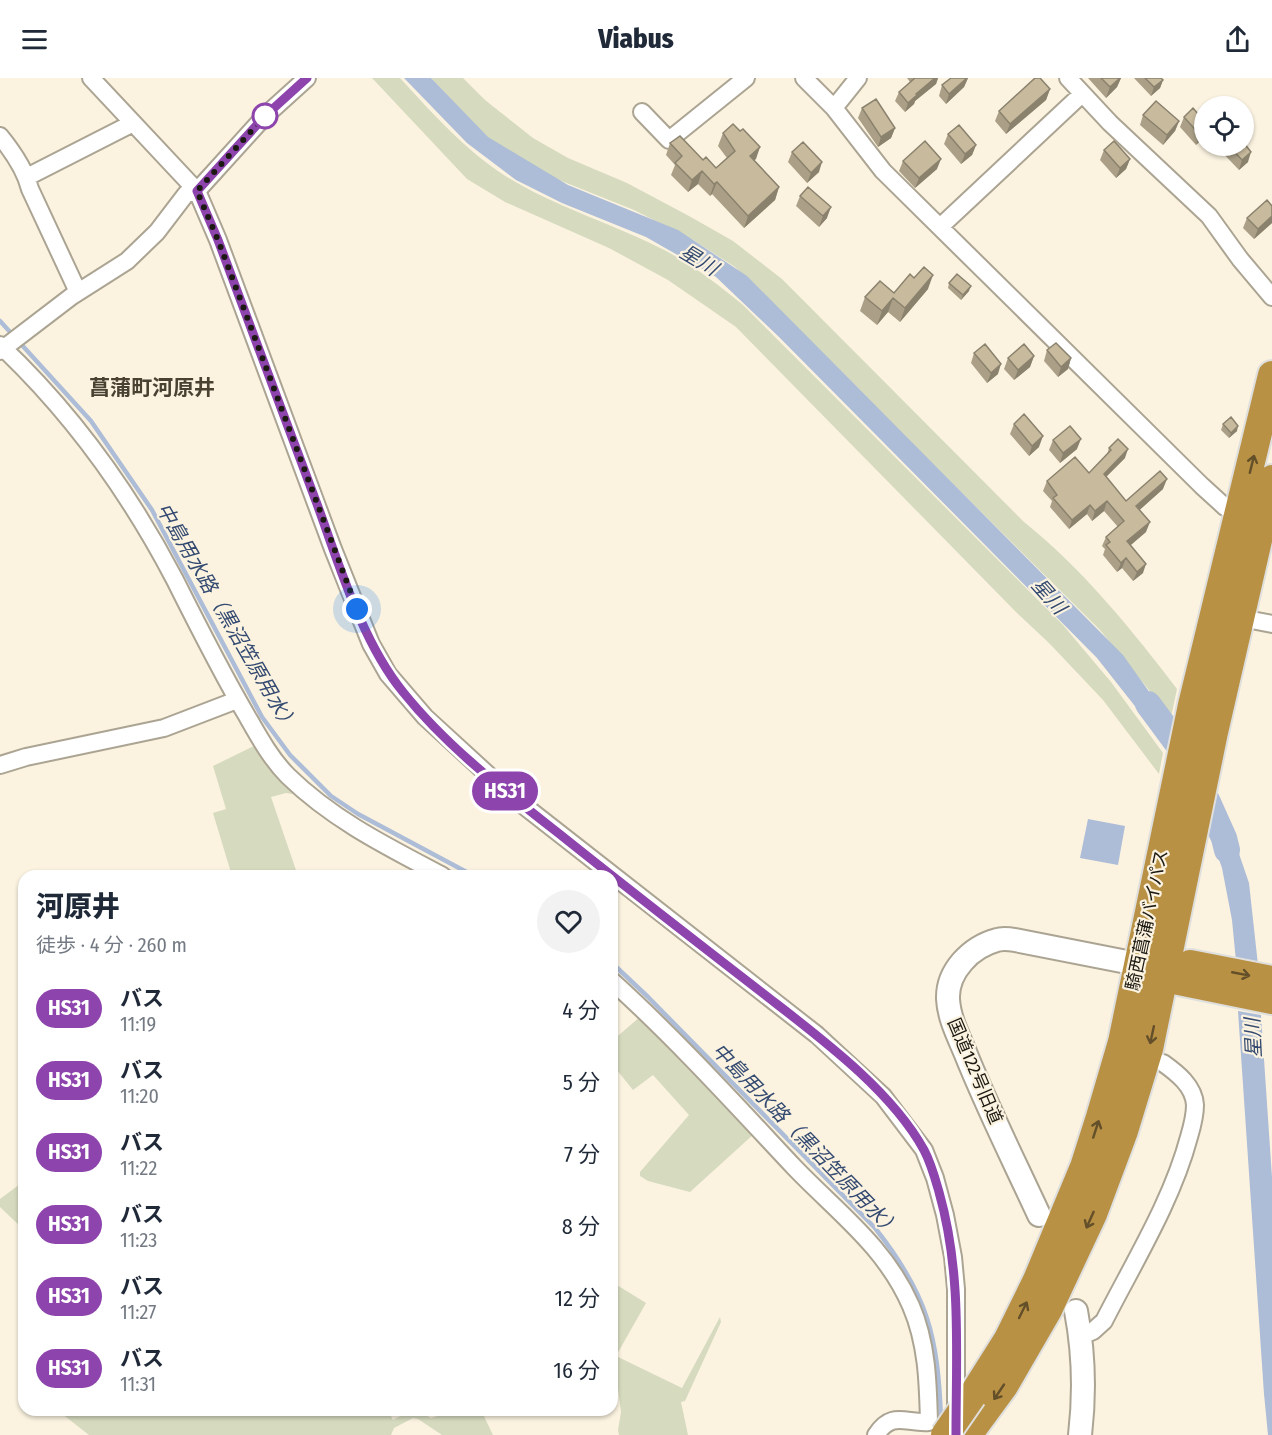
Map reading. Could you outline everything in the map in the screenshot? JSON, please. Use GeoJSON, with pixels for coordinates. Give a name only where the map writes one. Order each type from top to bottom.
{"type":"FeatureCollection","features":[{"type":"Feature","properties":{"kind":"highway","name":"騎西菖蒲バイパス"},"geometry":{"type":"LineString","coordinates":[[966,1433],[1004,1386],[1048,1310],[1097,1204],[1124,1131],[1146,1059],[1187,862],[1203,718],[1240,513],[1272,375]]}},
{"type":"Feature","properties":{"kind":"highway","name":"騎西菖蒲バイパス"},"geometry":{"type":"LineString","coordinates":[[945,1435],[997,1358],[1021,1314],[1052,1249],[1084,1167],[1122,1042],[1137,964],[1203,718],[1241,618],[1270,488]]}},
{"type":"Feature","properties":{"kind":"highway"},"geometry":{"type":"LineString","coordinates":[[1203,718],[1242,554],[1252,525],[1270,488]]}},
{"type":"Feature","properties":{"kind":"highway"},"geometry":{"type":"LineString","coordinates":[[1137,964],[1210,978],[1272,1000]]}},
{"type":"Feature","properties":{"kind":"highway"},"geometry":{"type":"LineString","coordinates":[[1210,978],[1272,980]]}},
{"type":"Feature","properties":{"kind":"street"},"geometry":{"type":"LineString","coordinates":[[91,78],[197,191],[218,240],[337,559],[372,644],[388,674],[424,717],[508,794],[605,870]]}},
{"type":"Feature","properties":{"kind":"street"},"geometry":{"type":"LineString","coordinates":[[307,78],[265,116],[197,191],[186,194],[157,231],[127,261],[78,292],[27,332],[1,348],[29,372],[110,470],[143,522],[260,740],[286,774],[309,796],[338,818],[372,839],[431,870]]}},
{"type":"Feature","properties":{"kind":"street"},"geometry":{"type":"LineString","coordinates":[[642,112],[669,140],[746,78]]}},
{"type":"Feature","properties":{"kind":"street"},"geometry":{"type":"LineString","coordinates":[[804,78],[834,108],[883,171],[1202,486],[1225,507],[1240,513]]}},
{"type":"Feature","properties":{"kind":"street"},"geometry":{"type":"LineString","coordinates":[[834,108],[858,78]]}},
{"type":"Feature","properties":{"kind":"street"},"geometry":{"type":"LineString","coordinates":[[1068,78],[1110,123],[1209,216],[1240,259],[1272,297]]}},
{"type":"Feature","properties":{"kind":"street"},"geometry":{"type":"LineString","coordinates":[[940,227],[1082,94]]}},
{"type":"Feature","properties":{"kind":"street"},"geometry":{"type":"LineString","coordinates":[[27,177],[133,123]]}},
{"type":"Feature","properties":{"kind":"street"},"geometry":{"type":"LineString","coordinates":[[0,136],[12,150],[27,177],[30,189],[78,292]]}},
{"type":"Feature","properties":{"kind":"street"},"geometry":{"type":"LineString","coordinates":[[1241,618],[1272,624]]}},
{"type":"Feature","properties":{"kind":"street"},"geometry":{"type":"LineString","coordinates":[[0,765],[26,757],[164,728],[237,700]]}},
{"type":"Feature","properties":{"kind":"street"},"geometry":{"type":"LineString","coordinates":[[618,880],[817,1035],[882,1096],[924,1150],[935,1178],[953,1257],[966,1433]]}},
{"type":"Feature","properties":{"kind":"street","name":"国道122号旧道"},"geometry":{"type":"LineString","coordinates":[[1039,1215],[971,1067],[950,1015],[948,998],[951,983],[957,968],[968,955],[999,939],[1015,940],[1137,964]]}},
{"type":"Feature","properties":{"kind":"street"},"geometry":{"type":"LineString","coordinates":[[618,987],[808,1181],[856,1226],[880,1254],[901,1286],[922,1339],[929,1422],[894,1419],[882,1425],[876,1435]]}},
{"type":"Feature","properties":{"kind":"street"},"geometry":{"type":"LineString","coordinates":[[1081,1336],[1093,1331],[1104,1321],[1184,1157],[1193,1122],[1195,1103],[1189,1086],[1162,1063]]}},
{"type":"Feature","properties":{"kind":"street"},"geometry":{"type":"LineString","coordinates":[[1076,1311],[1081,1336],[1084,1383],[1080,1435]]}},
{"type":"Feature","properties":{"kind":"green space"},"geometry":{"type":"Polygon","coordinates":[[[372,78],[400,78],[464,144],[507,177],[543,197],[668,252],[701,273],[743,305],[1063,625],[1111,682],[1163,753],[1159,774],[1103,700],[736,327],[668,280],[609,248],[505,202],[467,179],[372,78]]]}},
{"type":"Feature","properties":{"kind":"green space"},"geometry":{"type":"Polygon","coordinates":[[[431,78],[463,78],[485,100],[533,138],[568,158],[627,183],[689,216],[733,241],[782,279],[1024,522],[1086,579],[1143,645],[1177,689],[1171,717],[1100,630],[735,267],[693,240],[634,210],[554,178],[487,138],[431,78]]]}},
{"type":"Feature","properties":{"kind":"green space"},"geometry":{"type":"Polygon","coordinates":[[[256,745],[299,795],[286,793],[271,797],[296,870],[230,870],[213,813],[226,809],[213,766],[256,745]]]}},
{"type":"Feature","properties":{"kind":"green space"},"geometry":{"type":"Polygon","coordinates":[[[641,1016],[755,1133],[690,1192],[648,1181],[640,1176],[640,1172],[689,1115],[653,1075],[633,1090],[618,1071],[618,1036],[641,1016]]]}},
{"type":"Feature","properties":{"kind":"green space"},"geometry":{"type":"Polygon","coordinates":[[[18,1186],[18,1224],[0,1207],[0,1199],[18,1186]]]}},
{"type":"Feature","properties":{"kind":"green space"},"geometry":{"type":"Polygon","coordinates":[[[618,1286],[646,1303],[618,1352],[618,1286]]]}},
{"type":"Feature","properties":{"kind":"green space"},"geometry":{"type":"Polygon","coordinates":[[[720,1317],[721,1322],[685,1401],[681,1402],[688,1435],[619,1435],[621,1412],[618,1357],[682,1388],[720,1317]]]}},
{"type":"Feature","properties":{"kind":"green space"},"geometry":{"type":"Polygon","coordinates":[[[65,1416],[391,1416],[393,1420],[401,1416],[431,1418],[484,1416],[493,1435],[442,1435],[413,1418],[394,1428],[391,1435],[89,1435],[65,1416]]]}},
{"type":"Feature","properties":{"kind":"water"},"geometry":{"type":"Polygon","coordinates":[[[404,78],[431,78],[488,137],[568,185],[678,230],[747,276],[1123,655],[1170,721],[1164,747],[1097,658],[779,337],[716,277],[646,237],[562,203],[516,180],[467,143],[404,78]]]}},
{"type":"Feature","properties":{"kind":"water"},"geometry":{"type":"Polygon","coordinates":[[[1220,798],[1249,883],[1258,965],[1236,961],[1232,920],[1222,868],[1211,837],[1220,798]]]}},
{"type":"Feature","properties":{"kind":"water"},"geometry":{"type":"Polygon","coordinates":[[[1088,819],[1125,826],[1118,865],[1080,858],[1088,819]]]}},
{"type":"Feature","properties":{"kind":"water"},"geometry":{"type":"Polygon","coordinates":[[[1238,1011],[1261,1015],[1272,1177],[1272,1435],[1268,1435],[1264,1394],[1238,1011]]]}},
{"type":"Feature","properties":{"kind":"building"},"geometry":{"type":"Polygon","coordinates":[[[915,78],[935,78],[908,103],[899,92],[915,78]]]}},
{"type":"Feature","properties":{"kind":"building"},"geometry":{"type":"Polygon","coordinates":[[[951,78],[967,78],[949,94],[942,85],[951,78]]]}},
{"type":"Feature","properties":{"kind":"building"},"geometry":{"type":"Polygon","coordinates":[[[1035,78],[1040,78],[1050,89],[1010,124],[999,111],[1035,78]]]}},
{"type":"Feature","properties":{"kind":"building"},"geometry":{"type":"Polygon","coordinates":[[[1101,78],[1120,78],[1110,87],[1101,78]]]}},
{"type":"Feature","properties":{"kind":"building"},"geometry":{"type":"Polygon","coordinates":[[[1145,78],[1161,78],[1163,80],[1154,87],[1145,78]]]}},
{"type":"Feature","properties":{"kind":"building"},"geometry":{"type":"Polygon","coordinates":[[[876,99],[895,128],[881,137],[862,108],[876,99]]]}},
{"type":"Feature","properties":{"kind":"building"},"geometry":{"type":"Polygon","coordinates":[[[1156,101],[1179,121],[1167,135],[1143,115],[1156,101]]]}},
{"type":"Feature","properties":{"kind":"building"},"geometry":{"type":"Polygon","coordinates":[[[1193,108],[1194,128],[1184,117],[1193,108]]]}},
{"type":"Feature","properties":{"kind":"building"},"geometry":{"type":"Polygon","coordinates":[[[733,124],[740,131],[743,129],[760,147],[750,156],[779,187],[748,216],[717,182],[714,184],[702,171],[692,180],[675,163],[682,156],[670,143],[680,136],[703,160],[706,157],[716,168],[735,151],[723,133],[733,124]]]}},
{"type":"Feature","properties":{"kind":"building"},"geometry":{"type":"Polygon","coordinates":[[[959,125],[976,145],[965,154],[948,134],[959,125]]]}},
{"type":"Feature","properties":{"kind":"building"},"geometry":{"type":"Polygon","coordinates":[[[925,141],[941,159],[919,178],[903,161],[925,141]]]}},
{"type":"Feature","properties":{"kind":"building"},"geometry":{"type":"Polygon","coordinates":[[[1114,141],[1130,159],[1120,168],[1104,150],[1114,141]]]}},
{"type":"Feature","properties":{"kind":"building"},"geometry":{"type":"Polygon","coordinates":[[[803,142],[822,162],[811,173],[792,152],[803,142]]]}},
{"type":"Feature","properties":{"kind":"building"},"geometry":{"type":"Polygon","coordinates":[[[808,187],[831,207],[823,216],[800,196],[808,187]]]}},
{"type":"Feature","properties":{"kind":"building"},"geometry":{"type":"Polygon","coordinates":[[[1267,200],[1272,206],[1272,216],[1258,229],[1247,218],[1267,200]]]}},
{"type":"Feature","properties":{"kind":"building"},"geometry":{"type":"Polygon","coordinates":[[[924,267],[933,275],[905,308],[893,298],[882,311],[865,297],[880,281],[894,293],[910,274],[914,278],[924,267]]]}},
{"type":"Feature","properties":{"kind":"building"},"geometry":{"type":"Polygon","coordinates":[[[957,274],[971,286],[963,295],[949,283],[957,274]]]}},
{"type":"Feature","properties":{"kind":"building"},"geometry":{"type":"Polygon","coordinates":[[[1056,343],[1071,358],[1061,367],[1047,350],[1056,343]]]}},
{"type":"Feature","properties":{"kind":"building"},"geometry":{"type":"Polygon","coordinates":[[[985,344],[1001,364],[991,373],[974,353],[985,344]]]}},
{"type":"Feature","properties":{"kind":"building"},"geometry":{"type":"Polygon","coordinates":[[[1024,344],[1034,356],[1018,370],[1008,358],[1024,344]]]}},
{"type":"Feature","properties":{"kind":"building"},"geometry":{"type":"Polygon","coordinates":[[[1024,414],[1043,436],[1032,446],[1014,424],[1024,414]]]}},
{"type":"Feature","properties":{"kind":"building"},"geometry":{"type":"Polygon","coordinates":[[[1231,417],[1238,426],[1231,433],[1223,424],[1231,417]]]}},
{"type":"Feature","properties":{"kind":"building"},"geometry":{"type":"Polygon","coordinates":[[[1070,426],[1081,439],[1063,453],[1053,440],[1070,426]]]}},
{"type":"Feature","properties":{"kind":"building"},"geometry":{"type":"Polygon","coordinates":[[[1118,439],[1128,449],[1104,474],[1126,501],[1160,471],[1167,479],[1136,506],[1150,522],[1127,541],[1146,564],[1137,572],[1126,558],[1121,563],[1106,545],[1110,542],[1106,537],[1124,521],[1107,501],[1095,511],[1090,505],[1072,520],[1053,498],[1057,495],[1047,481],[1075,457],[1089,473],[1111,450],[1109,448],[1118,439]]]}},
{"type":"Feature","properties":{"kind":"waterway","name":"中島用水路（黒沼笠原用水）"},"geometry":{"type":"LineString","coordinates":[[0,321],[91,421],[152,510],[262,717],[290,755],[331,796],[358,814],[463,870]]}},
{"type":"Feature","properties":{"kind":"waterway","name":"星川"},"geometry":{"type":"LineString","coordinates":[[1148,704],[1188,758],[1224,838],[1227,850]]}},
{"type":"Feature","properties":{"kind":"waterway","name":"中島用水路（黒沼笠原用水）"},"geometry":{"type":"LineString","coordinates":[[618,969],[875,1228],[893,1252],[907,1274],[927,1318],[937,1364],[941,1420]]}},
{"type":"Feature","properties":{"kind":"bus line","name":"HS31"},"geometry":{"type":"LineString","coordinates":[[307,78],[265,116],[197,191],[218,240],[333,549],[372,644],[388,674],[424,717],[459,751],[508,794],[605,870]]}},
{"type":"Feature","properties":{"kind":"bus line","name":"HS31"},"geometry":{"type":"LineString","coordinates":[[618,881],[817,1035],[882,1096],[924,1150],[935,1178],[953,1257],[956,1289],[956,1435]]}},
{"type":"Feature","properties":{"kind":"district","name":"菖蒲町河原井"},"geometry":{"type":"Point","coordinates":[152,388]}},
{"type":"Feature","properties":{"kind":"route"},"geometry":{"type":"LineString","coordinates":[[265,116],[197,191],[218,240],[357,609]]}}]}
